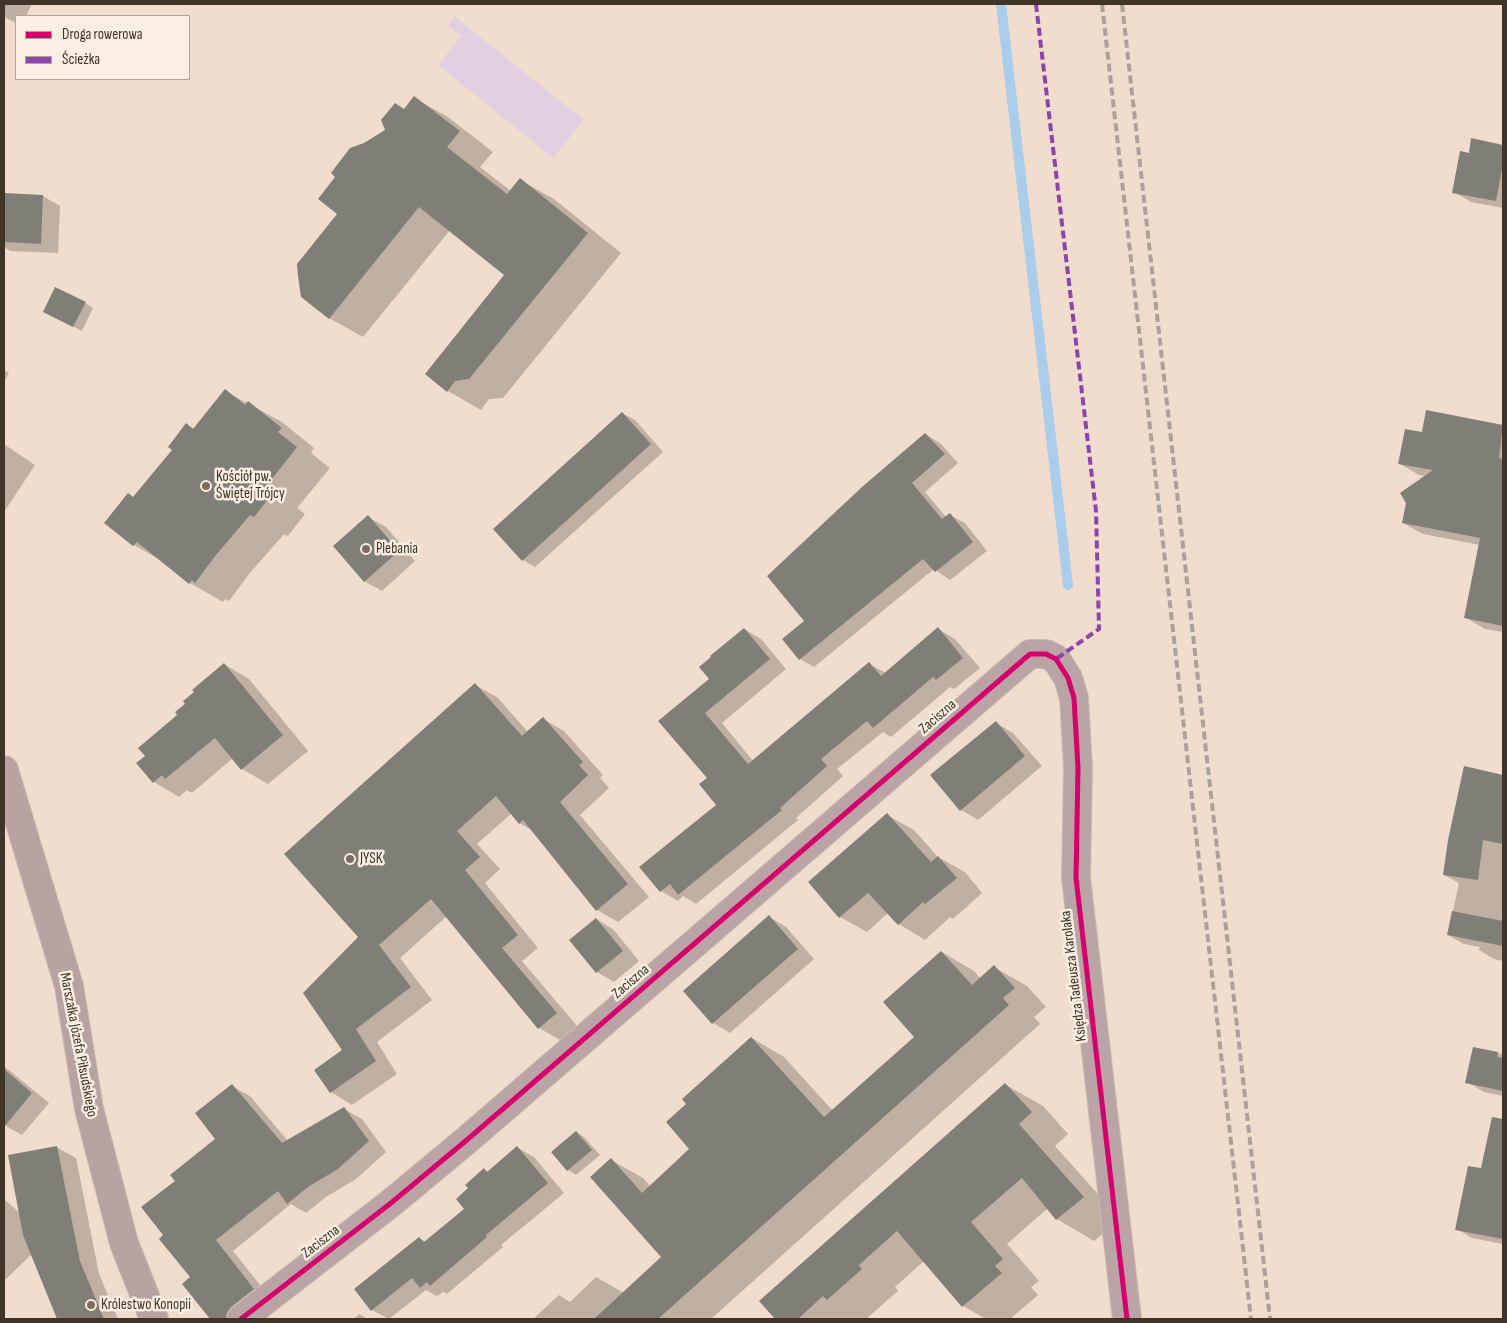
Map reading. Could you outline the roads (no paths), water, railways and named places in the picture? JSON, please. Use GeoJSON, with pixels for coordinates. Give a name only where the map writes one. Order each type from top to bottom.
{"type":"FeatureCollection","features":[{"type":"Feature","properties":{"kind":"main road","name":"Marszałka Józefa Piłsudskiego"},"geometry":{"type":"LineString","coordinates":[[4,770],[69,986],[89,1109],[124,1244],[154,1319]]}},
{"type":"Feature","properties":{"kind":"street","name":"Zaciszna"},"geometry":{"type":"LineString","coordinates":[[241,1319],[391,1203],[468,1139],[1030,654]]}},
{"type":"Feature","properties":{"kind":"street","name":"Księdza Tadeusza Karolaka"},"geometry":{"type":"LineString","coordinates":[[1030,654],[1046,654],[1056,659],[1068,678],[1074,698],[1078,768],[1076,887],[1126,1319]]}},
{"type":"Feature","properties":{"kind":"waterway"},"geometry":{"type":"LineString","coordinates":[[1001,4],[1068,585]]}},
{"type":"Feature","properties":{"kind":"railway"},"geometry":{"type":"LineString","coordinates":[[1102,4],[1251,1319]]}},
{"type":"Feature","properties":{"kind":"railway"},"geometry":{"type":"LineString","coordinates":[[1122,4],[1270,1319]]}},
{"type":"Feature","properties":{"kind":"place","name":"Kościół pw. Świętej Trójcy"},"geometry":{"type":"Point","coordinates":[206,486]}},
{"type":"Feature","properties":{"kind":"place","name":"Plebania"},"geometry":{"type":"Point","coordinates":[366,549]}},
{"type":"Feature","properties":{"kind":"place","name":"JYSK"},"geometry":{"type":"Point","coordinates":[350,859]}},
{"type":"Feature","properties":{"kind":"place","name":"Królestwo Konopii"},"geometry":{"type":"Point","coordinates":[91,1305]}}]}
